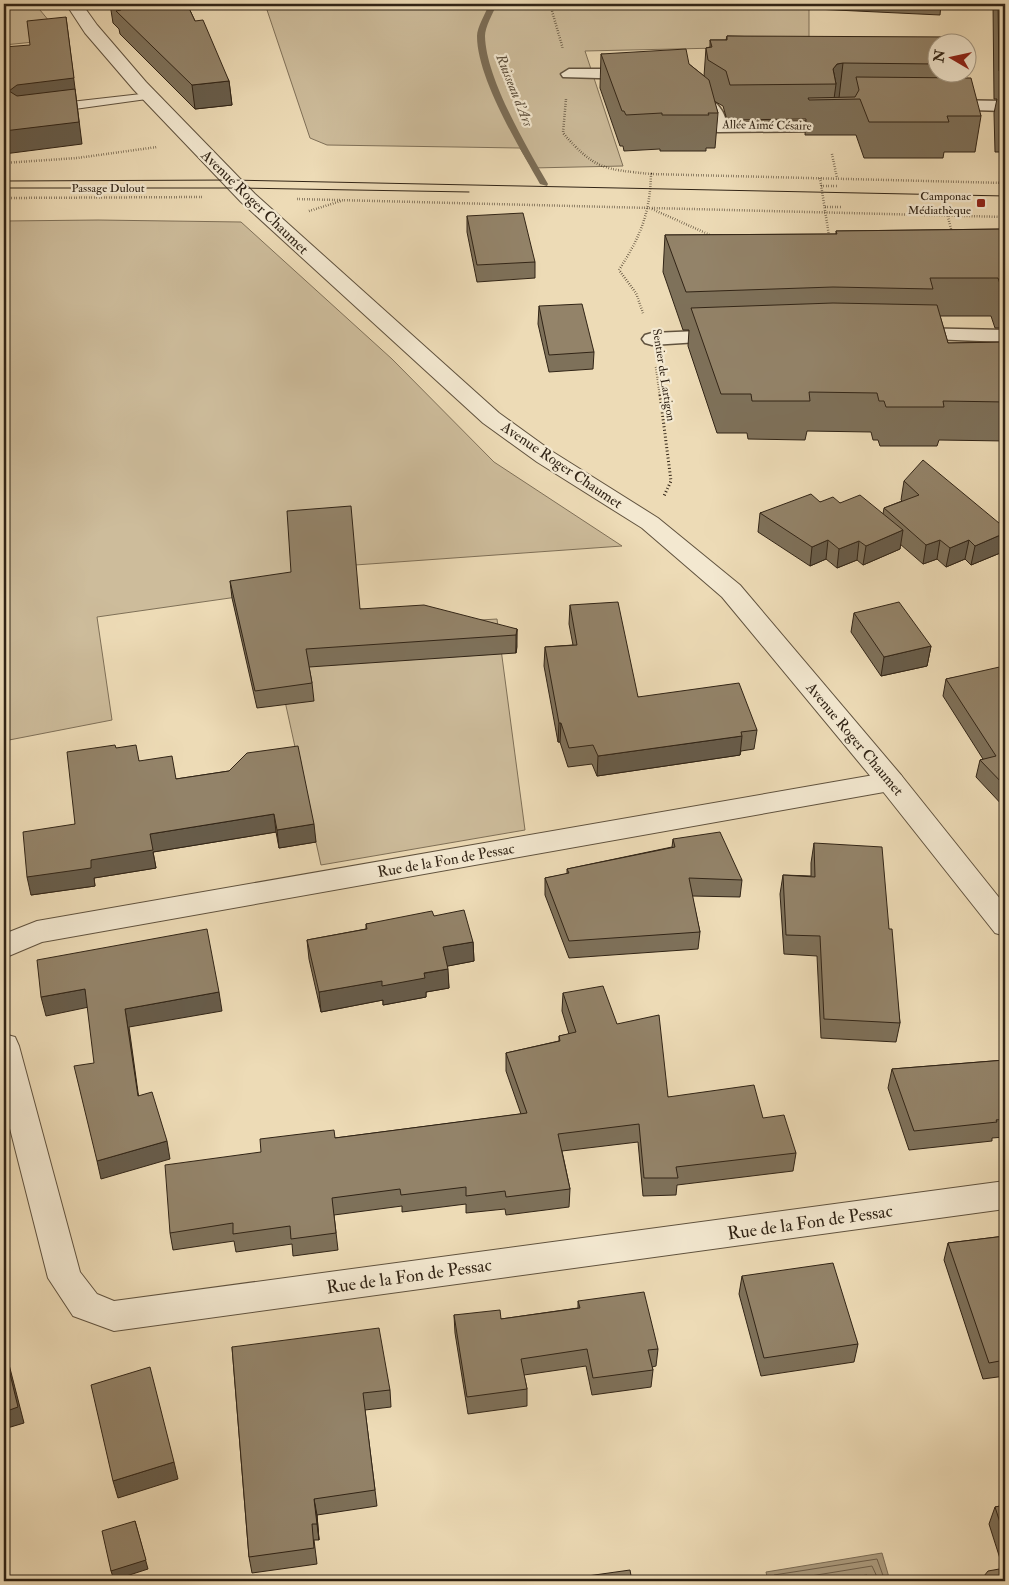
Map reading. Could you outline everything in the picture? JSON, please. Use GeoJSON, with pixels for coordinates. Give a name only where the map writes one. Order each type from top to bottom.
{"type":"FeatureCollection","features":[{"type":"Feature","properties":{"kind":"street","name":"Avenue Roger Chaumet"},"geometry":{"type":"LineString","coordinates":[[74,4],[91,29],[150,96],[248,198],[491,418],[545,457],[650,523],[731,591],[891,782],[1005,925]]}},
{"type":"Feature","properties":{"kind":"street"},"geometry":{"type":"LineString","coordinates":[[569,74],[646,74]]}},
{"type":"Feature","properties":{"kind":"street","name":"Allée Aimé Césaire"},"geometry":{"type":"LineString","coordinates":[[694,82],[696,98],[716,112],[718,127],[844,126],[840,112]]}},
{"type":"Feature","properties":{"kind":"street"},"geometry":{"type":"LineString","coordinates":[[924,105],[1005,106]]}},
{"type":"Feature","properties":{"kind":"street"},"geometry":{"type":"LineString","coordinates":[[895,334],[1005,336]]}},
{"type":"Feature","properties":{"kind":"street"},"geometry":{"type":"LineString","coordinates":[[652,339],[740,336]]}},
{"type":"Feature","properties":{"kind":"street","name":"Rue de la Fon de Pessac"},"geometry":{"type":"LineString","coordinates":[[4,947],[37,932],[891,782]]}},
{"type":"Feature","properties":{"kind":"street","name":"Rue de la Fon de Pessac"},"geometry":{"type":"LineString","coordinates":[[4,1046],[65,1278],[85,1305],[114,1316],[1005,1195]]}},
{"type":"Feature","properties":{"kind":"lane"},"geometry":{"type":"LineString","coordinates":[[40,110],[150,96]]}},
{"type":"Feature","properties":{"kind":"path"},"geometry":{"type":"LineString","coordinates":[[550,4],[569,74],[563,133],[576,148],[597,166],[651,174],[1005,182]]}},
{"type":"Feature","properties":{"kind":"path"},"geometry":{"type":"LineString","coordinates":[[4,163],[77,158],[192,141]]}},
{"type":"Feature","properties":{"kind":"path","name":"Sentier de Lartigon"},"geometry":{"type":"LineString","coordinates":[[650,523],[671,481],[652,339],[636,293],[619,270],[635,246],[648,207],[651,196],[651,174]]}},
{"type":"Feature","properties":{"kind":"path"},"geometry":{"type":"LineString","coordinates":[[820,178],[830,243]]}},
{"type":"Feature","properties":{"kind":"path"},"geometry":{"type":"LineString","coordinates":[[821,186],[838,186]]}},
{"type":"Feature","properties":{"kind":"path","name":"Passage Dulout"},"geometry":{"type":"LineString","coordinates":[[4,198],[114,196],[203,198]]}},
{"type":"Feature","properties":{"kind":"path"},"geometry":{"type":"LineString","coordinates":[[295,199],[1005,217]]}},
{"type":"Feature","properties":{"kind":"path"},"geometry":{"type":"LineString","coordinates":[[306,213],[344,200]]}},
{"type":"Feature","properties":{"kind":"path"},"geometry":{"type":"LineString","coordinates":[[648,207],[714,236]]}},
{"type":"Feature","properties":{"kind":"path"},"geometry":{"type":"LineString","coordinates":[[825,207],[841,207]]}},
{"type":"Feature","properties":{"kind":"path"},"geometry":{"type":"LineString","coordinates":[[946,208],[953,238]]}},
{"type":"Feature","properties":{"kind":"shaded area"},"geometry":{"type":"Polygon","coordinates":[[[4,4],[35,4],[64,39],[4,45],[4,4]]]}},
{"type":"Feature","properties":{"kind":"shaded area"},"geometry":{"type":"Polygon","coordinates":[[[265,4],[809,4],[809,46],[585,51],[623,166],[532,168],[520,148],[327,145],[310,138],[265,4]]]}},
{"type":"Feature","properties":{"kind":"shaded area"},"geometry":{"type":"Polygon","coordinates":[[[4,221],[241,222],[392,359],[494,462],[622,546],[327,567],[272,592],[97,617],[112,720],[4,741],[4,221]]]}},
{"type":"Feature","properties":{"kind":"shaded area"},"geometry":{"type":"Polygon","coordinates":[[[497,619],[525,830],[321,865],[279,674],[480,620],[497,619]]]}},
{"type":"Feature","properties":{"kind":"water"},"geometry":{"type":"Polygon","coordinates":[[[882,1553],[890,1581],[768,1581],[766,1572],[882,1553]]]}},
{"type":"Feature","properties":{"kind":"building"},"geometry":{"type":"Polygon","coordinates":[[[114,4],[187,4],[195,21],[203,20],[229,81],[192,85],[116,11],[121,10],[114,4]]]}},
{"type":"Feature","properties":{"kind":"building"},"geometry":{"type":"Polygon","coordinates":[[[998,4],[1005,4],[1005,72],[999,71],[998,4]]]}},
{"type":"Feature","properties":{"kind":"building"},"geometry":{"type":"Polygon","coordinates":[[[66,17],[74,78],[17,85],[9,91],[17,96],[75,89],[79,122],[4,131],[4,47],[30,45],[27,21],[66,17]]]}},
{"type":"Feature","properties":{"kind":"building"},"geometry":{"type":"Polygon","coordinates":[[[727,36],[926,37],[926,64],[837,64],[833,69],[836,84],[730,85],[726,71],[708,60],[706,48],[712,47],[710,40],[727,40],[727,36]]]}},
{"type":"Feature","properties":{"kind":"building"},"geometry":{"type":"Polygon","coordinates":[[[686,49],[689,64],[709,80],[718,113],[708,113],[709,115],[662,115],[662,113],[626,115],[622,111],[601,54],[686,49]]]}},
{"type":"Feature","properties":{"kind":"building"},"geometry":{"type":"Polygon","coordinates":[[[856,77],[926,78],[926,82],[972,82],[981,116],[947,116],[949,122],[869,122],[860,99],[809,100],[808,98],[855,97],[859,90],[856,77]]]}},
{"type":"Feature","properties":{"kind":"building"},"geometry":{"type":"Polygon","coordinates":[[[1000,84],[1005,84],[1005,123],[1000,123],[1000,84]]]}},
{"type":"Feature","properties":{"kind":"building"},"geometry":{"type":"Polygon","coordinates":[[[523,213],[535,262],[477,265],[467,216],[523,213]]]}},
{"type":"Feature","properties":{"kind":"building"},"geometry":{"type":"Polygon","coordinates":[[[1005,229],[1005,290],[1002,290],[998,278],[930,278],[933,289],[833,287],[686,292],[665,235],[837,234],[836,231],[1005,229]]]}},
{"type":"Feature","properties":{"kind":"building"},"geometry":{"type":"Polygon","coordinates":[[[833,303],[937,305],[948,343],[1005,342],[1005,402],[943,401],[944,407],[886,407],[884,401],[879,401],[877,393],[809,392],[810,401],[752,401],[751,394],[721,394],[691,308],[833,303]]]}},
{"type":"Feature","properties":{"kind":"building"},"geometry":{"type":"Polygon","coordinates":[[[582,304],[594,352],[549,355],[539,306],[582,304]]]}},
{"type":"Feature","properties":{"kind":"building"},"geometry":{"type":"Polygon","coordinates":[[[923,460],[1005,528],[1005,533],[975,546],[969,540],[950,548],[940,540],[926,545],[884,508],[919,495],[904,481],[923,460]]]}},
{"type":"Feature","properties":{"kind":"building"},"geometry":{"type":"Polygon","coordinates":[[[811,494],[820,502],[833,497],[840,503],[860,495],[903,530],[866,546],[859,541],[839,549],[828,540],[812,547],[760,513],[811,494]]]}},
{"type":"Feature","properties":{"kind":"building"},"geometry":{"type":"Polygon","coordinates":[[[351,506],[360,609],[424,605],[517,629],[516,635],[306,649],[312,683],[255,691],[230,581],[291,572],[287,511],[351,506]]]}},
{"type":"Feature","properties":{"kind":"building"},"geometry":{"type":"Polygon","coordinates":[[[618,602],[638,697],[739,683],[757,730],[741,732],[742,736],[598,756],[593,745],[569,748],[561,723],[559,723],[545,647],[577,645],[570,605],[618,602]]]}},
{"type":"Feature","properties":{"kind":"building"},"geometry":{"type":"Polygon","coordinates":[[[899,602],[931,646],[884,657],[854,613],[899,602]]]}},
{"type":"Feature","properties":{"kind":"building"},"geometry":{"type":"Polygon","coordinates":[[[1004,666],[1005,786],[980,760],[996,756],[946,679],[1004,666]]]}},
{"type":"Feature","properties":{"kind":"building"},"geometry":{"type":"Polygon","coordinates":[[[115,745],[116,748],[136,745],[139,761],[172,756],[176,779],[229,771],[247,753],[298,746],[314,824],[277,830],[274,814],[150,834],[153,850],[91,860],[91,868],[27,877],[23,832],[75,824],[67,752],[115,745]]]}},
{"type":"Feature","properties":{"kind":"building"},"geometry":{"type":"Polygon","coordinates":[[[720,832],[742,880],[689,878],[700,932],[569,941],[545,878],[569,873],[567,869],[675,847],[673,839],[720,832]]]}},
{"type":"Feature","properties":{"kind":"building"},"geometry":{"type":"Polygon","coordinates":[[[814,843],[882,847],[889,929],[892,929],[900,1023],[824,1019],[820,936],[786,935],[783,875],[815,877],[814,843]]]}},
{"type":"Feature","properties":{"kind":"building"},"geometry":{"type":"Polygon","coordinates":[[[464,910],[473,942],[443,947],[448,969],[424,973],[425,978],[382,986],[382,981],[319,992],[307,940],[367,929],[366,924],[432,911],[434,916],[464,910]]]}},
{"type":"Feature","properties":{"kind":"building"},"geometry":{"type":"Polygon","coordinates":[[[207,929],[219,992],[125,1009],[138,1096],[152,1092],[167,1141],[97,1161],[74,1066],[94,1063],[85,989],[41,997],[37,960],[207,929]]]}},
{"type":"Feature","properties":{"kind":"building"},"geometry":{"type":"Polygon","coordinates":[[[603,986],[617,1024],[659,1015],[668,1097],[754,1085],[763,1118],[784,1115],[796,1153],[676,1167],[678,1178],[644,1178],[639,1124],[558,1134],[570,1189],[506,1197],[505,1191],[466,1196],[466,1187],[401,1195],[400,1189],[332,1198],[336,1233],[291,1239],[290,1226],[233,1234],[233,1223],[170,1233],[165,1165],[261,1152],[260,1139],[334,1130],[335,1138],[527,1113],[506,1053],[560,1041],[559,1036],[576,1032],[563,993],[603,986]]]}},
{"type":"Feature","properties":{"kind":"building"},"geometry":{"type":"Polygon","coordinates":[[[1005,1060],[1005,1119],[996,1120],[997,1122],[914,1131],[892,1069],[1005,1060]]]}},
{"type":"Feature","properties":{"kind":"building"},"geometry":{"type":"Polygon","coordinates":[[[1005,1236],[1005,1360],[989,1363],[948,1243],[1005,1236]]]}},
{"type":"Feature","properties":{"kind":"building"},"geometry":{"type":"Polygon","coordinates":[[[833,1263],[858,1344],[764,1358],[742,1276],[833,1263]]]}},
{"type":"Feature","properties":{"kind":"building"},"geometry":{"type":"Polygon","coordinates":[[[644,1292],[658,1349],[648,1350],[653,1370],[593,1378],[587,1349],[521,1359],[527,1389],[467,1397],[454,1315],[500,1310],[501,1319],[580,1308],[578,1301],[644,1292]]]}},
{"type":"Feature","properties":{"kind":"building"},"geometry":{"type":"Polygon","coordinates":[[[379,1328],[390,1390],[363,1393],[375,1490],[314,1499],[317,1524],[312,1524],[314,1548],[249,1557],[232,1347],[379,1328]]]}},
{"type":"Feature","properties":{"kind":"building"},"geometry":{"type":"Polygon","coordinates":[[[4,1349],[18,1407],[4,1412],[4,1349]]]}},
{"type":"Feature","properties":{"kind":"building"},"geometry":{"type":"Polygon","coordinates":[[[150,1367],[174,1462],[113,1481],[91,1385],[150,1367]]]}},
{"type":"Feature","properties":{"kind":"building"},"geometry":{"type":"Polygon","coordinates":[[[1005,1505],[1005,1538],[995,1507],[1005,1505]]]}},
{"type":"Feature","properties":{"kind":"building"},"geometry":{"type":"Polygon","coordinates":[[[135,1521],[146,1560],[111,1571],[102,1531],[135,1521]]]}},
{"type":"Feature","properties":{"kind":"building"},"geometry":{"type":"Polygon","coordinates":[[[1005,1568],[1005,1581],[980,1581],[988,1571],[1005,1568]]]}},
{"type":"Feature","properties":{"kind":"building"},"geometry":{"type":"Polygon","coordinates":[[[630,1570],[632,1581],[552,1581],[630,1570]]]}},
{"type":"Feature","properties":{"kind":"waterway","name":"Ruisseau d'Ars"},"geometry":{"type":"LineString","coordinates":[[493,4],[481,35],[486,64],[509,122],[544,184]]}},
{"type":"Feature","properties":{"kind":"tram line"},"geometry":{"type":"LineString","coordinates":[[4,181],[230,180],[1005,196]]}},
{"type":"Feature","properties":{"kind":"tram line"},"geometry":{"type":"LineString","coordinates":[[4,188],[239,188],[469,192]]}},
{"type":"Feature","properties":{"kind":"place","name":"Camponac Médiathèque"},"geometry":{"type":"Point","coordinates":[981,203]}}]}
